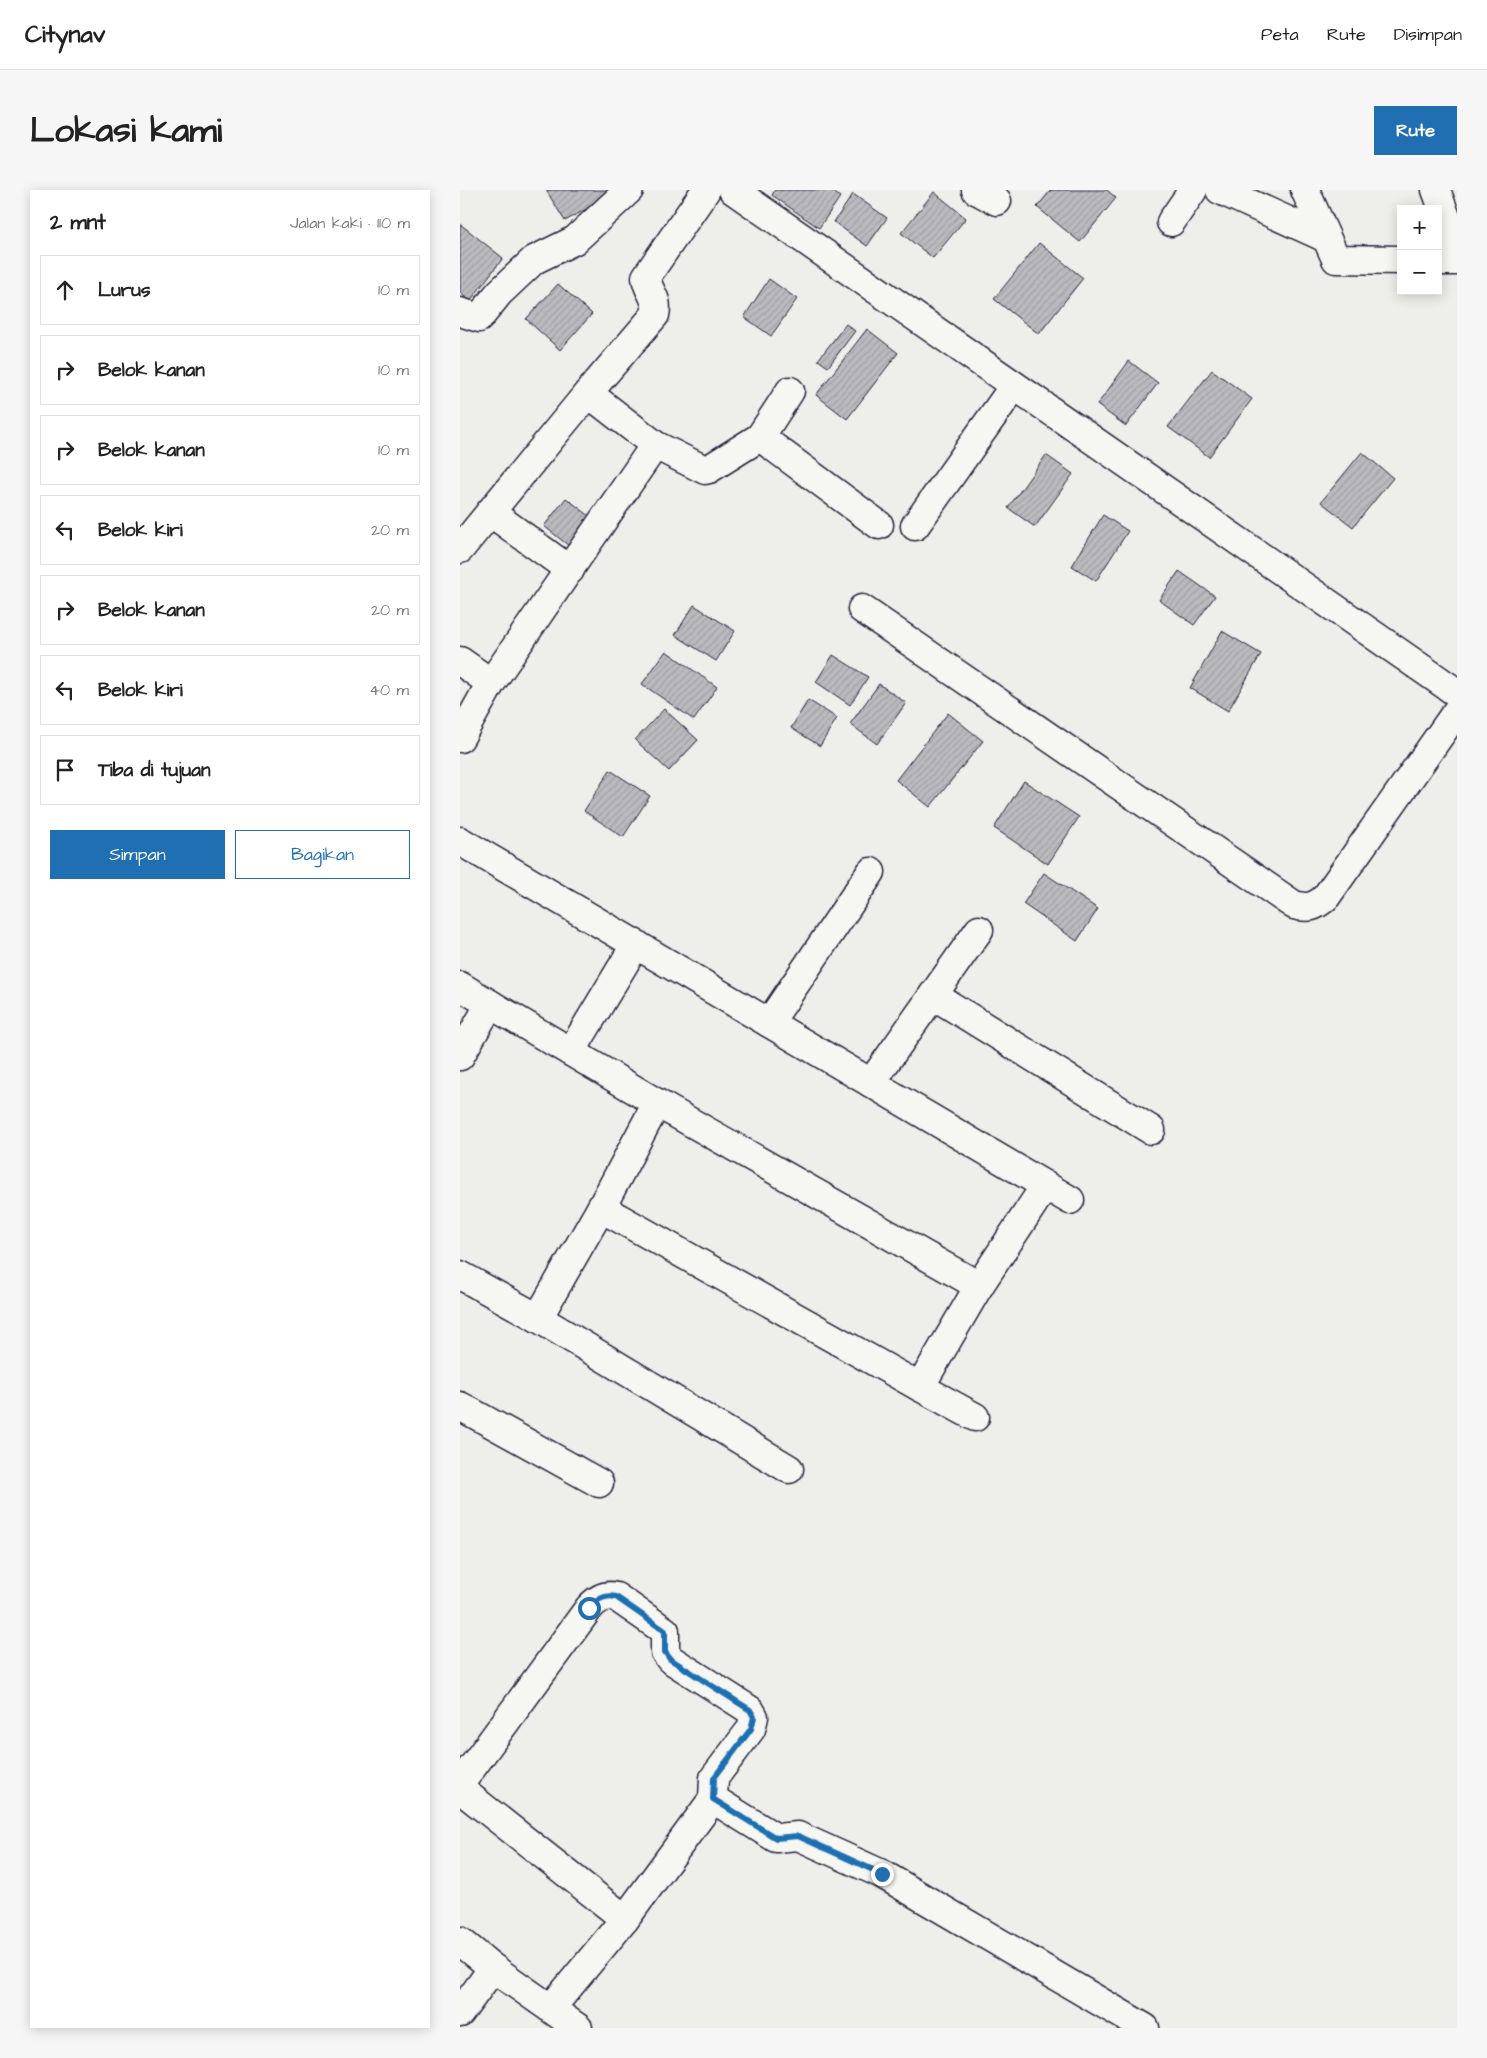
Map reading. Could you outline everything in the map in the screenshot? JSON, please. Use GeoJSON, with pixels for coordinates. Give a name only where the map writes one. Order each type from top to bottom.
{"type":"FeatureCollection","features":[{"type":"Feature","properties":{"kind":"street"},"geometry":{"type":"LineString","coordinates":[[460,312],[480,318],[499,293],[534,260],[575,240],[629,190]]}},
{"type":"Feature","properties":{"kind":"street"},"geometry":{"type":"LineString","coordinates":[[460,549],[588,393],[655,315],[657,307],[646,277],[706,190]]}},
{"type":"Feature","properties":{"kind":"street"},"geometry":{"type":"LineString","coordinates":[[733,190],[1457,693]]}},
{"type":"Feature","properties":{"kind":"street"},"geometry":{"type":"LineString","coordinates":[[1171,222],[1193,190]]}},
{"type":"Feature","properties":{"kind":"street"},"geometry":{"type":"LineString","coordinates":[[1220,190],[1326,238]]}},
{"type":"Feature","properties":{"kind":"street"},"geometry":{"type":"LineString","coordinates":[[1305,190],[1336,259],[1397,260]]}},
{"type":"Feature","properties":{"kind":"street"},"geometry":{"type":"LineString","coordinates":[[1436,190],[1457,247]]}},
{"type":"Feature","properties":{"kind":"street"},"geometry":{"type":"LineString","coordinates":[[1442,261],[1457,261]]}},
{"type":"Feature","properties":{"kind":"street"},"geometry":{"type":"LineString","coordinates":[[915,526],[1014,386]]}},
{"type":"Feature","properties":{"kind":"street"},"geometry":{"type":"LineString","coordinates":[[588,393],[655,445],[704,470],[709,469],[760,437],[790,391]]}},
{"type":"Feature","properties":{"kind":"street"},"geometry":{"type":"LineString","coordinates":[[760,437],[879,525]]}},
{"type":"Feature","properties":{"kind":"street"},"geometry":{"type":"LineString","coordinates":[[460,738],[490,683],[655,445]]}},
{"type":"Feature","properties":{"kind":"street"},"geometry":{"type":"LineString","coordinates":[[490,512],[570,570]]}},
{"type":"Feature","properties":{"kind":"street"},"geometry":{"type":"LineString","coordinates":[[862,608],[1294,905],[1306,908],[1317,905],[1326,897],[1457,711]]}},
{"type":"Feature","properties":{"kind":"street"},"geometry":{"type":"LineString","coordinates":[[460,661],[490,683]]}},
{"type":"Feature","properties":{"kind":"street"},"geometry":{"type":"LineString","coordinates":[[460,841],[1070,1200]]}},
{"type":"Feature","properties":{"kind":"street"},"geometry":{"type":"LineString","coordinates":[[769,1024],[872,872]]}},
{"type":"Feature","properties":{"kind":"street"},"geometry":{"type":"LineString","coordinates":[[871,1083],[979,930]]}},
{"type":"Feature","properties":{"kind":"street"},"geometry":{"type":"LineString","coordinates":[[571,1052],[636,944]]}},
{"type":"Feature","properties":{"kind":"street"},"geometry":{"type":"LineString","coordinates":[[460,986],[657,1103],[979,1286]]}},
{"type":"Feature","properties":{"kind":"street"},"geometry":{"type":"LineString","coordinates":[[933,995],[1152,1130]]}},
{"type":"Feature","properties":{"kind":"street"},"geometry":{"type":"LineString","coordinates":[[460,1056],[490,1004]]}},
{"type":"Feature","properties":{"kind":"street"},"geometry":{"type":"LineString","coordinates":[[538,1318],[601,1208],[657,1103]]}},
{"type":"Feature","properties":{"kind":"street"},"geometry":{"type":"LineString","coordinates":[[920,1387],[979,1286],[1045,1186]]}},
{"type":"Feature","properties":{"kind":"street"},"geometry":{"type":"LineString","coordinates":[[601,1208],[975,1417]]}},
{"type":"Feature","properties":{"kind":"street"},"geometry":{"type":"LineString","coordinates":[[460,1275],[538,1318],[789,1469]]}},
{"type":"Feature","properties":{"kind":"street"},"geometry":{"type":"LineString","coordinates":[[460,1406],[599,1484]]}},
{"type":"Feature","properties":{"kind":"street"},"geometry":{"type":"LineString","coordinates":[[460,1784],[589,1608],[595,1601],[610,1596],[616,1597],[665,1631],[665,1652],[670,1659],[750,1710],[754,1717],[751,1729],[714,1778],[713,1799],[625,1919],[551,2008]]}},
{"type":"Feature","properties":{"kind":"street"},"geometry":{"type":"LineString","coordinates":[[460,1789],[625,1919]]}},
{"type":"Feature","properties":{"kind":"street"},"geometry":{"type":"LineString","coordinates":[[713,1799],[776,1838],[798,1836],[882,1874],[1145,2028]]}},
{"type":"Feature","properties":{"kind":"street"},"geometry":{"type":"LineString","coordinates":[[460,1941],[493,1968],[578,2028]]}},
{"type":"Feature","properties":{"kind":"street"},"geometry":{"type":"LineString","coordinates":[[460,2013],[493,1968]]}},
{"type":"Feature","properties":{"kind":"building"},"geometry":{"type":"Polygon","coordinates":[[[546,190],[614,190],[615,193],[565,221],[546,190]]]}},
{"type":"Feature","properties":{"kind":"building"},"geometry":{"type":"Polygon","coordinates":[[[775,190],[831,190],[840,197],[819,228],[772,195],[775,190]]]}},
{"type":"Feature","properties":{"kind":"building"},"geometry":{"type":"Polygon","coordinates":[[[1051,190],[1107,190],[1116,198],[1080,242],[1037,207],[1051,190]]]}},
{"type":"Feature","properties":{"kind":"building"},"geometry":{"type":"Polygon","coordinates":[[[934,192],[966,218],[933,258],[901,233],[934,192]]]}},
{"type":"Feature","properties":{"kind":"building"},"geometry":{"type":"Polygon","coordinates":[[[853,194],[887,218],[867,246],[834,222],[853,194]]]}},
{"type":"Feature","properties":{"kind":"building"},"geometry":{"type":"Polygon","coordinates":[[[460,224],[503,258],[470,301],[460,293],[460,224]]]}},
{"type":"Feature","properties":{"kind":"building"},"geometry":{"type":"Polygon","coordinates":[[[1039,243],[1083,278],[1039,334],[994,299],[1039,243]]]}},
{"type":"Feature","properties":{"kind":"building"},"geometry":{"type":"Polygon","coordinates":[[[769,279],[797,299],[771,336],[744,317],[769,279]]]}},
{"type":"Feature","properties":{"kind":"building"},"geometry":{"type":"Polygon","coordinates":[[[558,284],[592,314],[560,350],[526,319],[558,284]]]}},
{"type":"Feature","properties":{"kind":"building"},"geometry":{"type":"Polygon","coordinates":[[[846,324],[855,331],[828,367],[818,360],[846,324]]]}},
{"type":"Feature","properties":{"kind":"building"},"geometry":{"type":"Polygon","coordinates":[[[867,329],[898,353],[847,419],[816,395],[867,329]]]}},
{"type":"Feature","properties":{"kind":"building"},"geometry":{"type":"Polygon","coordinates":[[[1129,361],[1158,383],[1126,426],[1097,405],[1129,361]]]}},
{"type":"Feature","properties":{"kind":"building"},"geometry":{"type":"Polygon","coordinates":[[[1212,370],[1252,399],[1209,457],[1168,427],[1212,370]]]}},
{"type":"Feature","properties":{"kind":"building"},"geometry":{"type":"Polygon","coordinates":[[[1362,452],[1393,478],[1353,527],[1321,502],[1362,452]]]}},
{"type":"Feature","properties":{"kind":"building"},"geometry":{"type":"Polygon","coordinates":[[[1046,455],[1073,474],[1035,527],[1008,508],[1046,455]]]}},
{"type":"Feature","properties":{"kind":"building"},"geometry":{"type":"Polygon","coordinates":[[[566,498],[591,517],[569,546],[544,526],[566,498]]]}},
{"type":"Feature","properties":{"kind":"building"},"geometry":{"type":"Polygon","coordinates":[[[1103,515],[1128,531],[1096,581],[1072,566],[1103,515]]]}},
{"type":"Feature","properties":{"kind":"building"},"geometry":{"type":"Polygon","coordinates":[[[1179,571],[1215,596],[1194,625],[1159,600],[1179,571]]]}},
{"type":"Feature","properties":{"kind":"building"},"geometry":{"type":"Polygon","coordinates":[[[694,605],[735,631],[716,661],[675,635],[694,605]]]}},
{"type":"Feature","properties":{"kind":"building"},"geometry":{"type":"Polygon","coordinates":[[[1222,631],[1261,654],[1228,711],[1190,688],[1222,631]]]}},
{"type":"Feature","properties":{"kind":"building"},"geometry":{"type":"Polygon","coordinates":[[[666,651],[717,687],[694,720],[642,684],[666,651]]]}},
{"type":"Feature","properties":{"kind":"building"},"geometry":{"type":"Polygon","coordinates":[[[833,655],[868,677],[850,705],[816,682],[833,655]]]}},
{"type":"Feature","properties":{"kind":"building"},"geometry":{"type":"Polygon","coordinates":[[[879,684],[906,703],[877,744],[850,724],[879,684]]]}},
{"type":"Feature","properties":{"kind":"building"},"geometry":{"type":"Polygon","coordinates":[[[808,700],[837,718],[820,746],[791,728],[808,700]]]}},
{"type":"Feature","properties":{"kind":"building"},"geometry":{"type":"Polygon","coordinates":[[[664,709],[698,740],[669,771],[635,740],[664,709]]]}},
{"type":"Feature","properties":{"kind":"building"},"geometry":{"type":"Polygon","coordinates":[[[948,713],[983,741],[930,807],[896,780],[948,713]]]}},
{"type":"Feature","properties":{"kind":"building"},"geometry":{"type":"Polygon","coordinates":[[[610,770],[650,796],[623,837],[584,811],[610,770]]]}},
{"type":"Feature","properties":{"kind":"building"},"geometry":{"type":"Polygon","coordinates":[[[1024,781],[1079,817],[1048,864],[994,828],[1024,781]]]}},
{"type":"Feature","properties":{"kind":"building"},"geometry":{"type":"Polygon","coordinates":[[[1044,873],[1098,909],[1077,941],[1023,904],[1044,873]]]}},
{"type":"Feature","properties":{"kind":"route"},"geometry":{"type":"LineString","coordinates":[[589,1608],[595,1601],[602,1598],[616,1597],[666,1632],[666,1656],[750,1710],[754,1717],[751,1729],[714,1778],[713,1799],[776,1838],[798,1836],[882,1874]]}}]}
